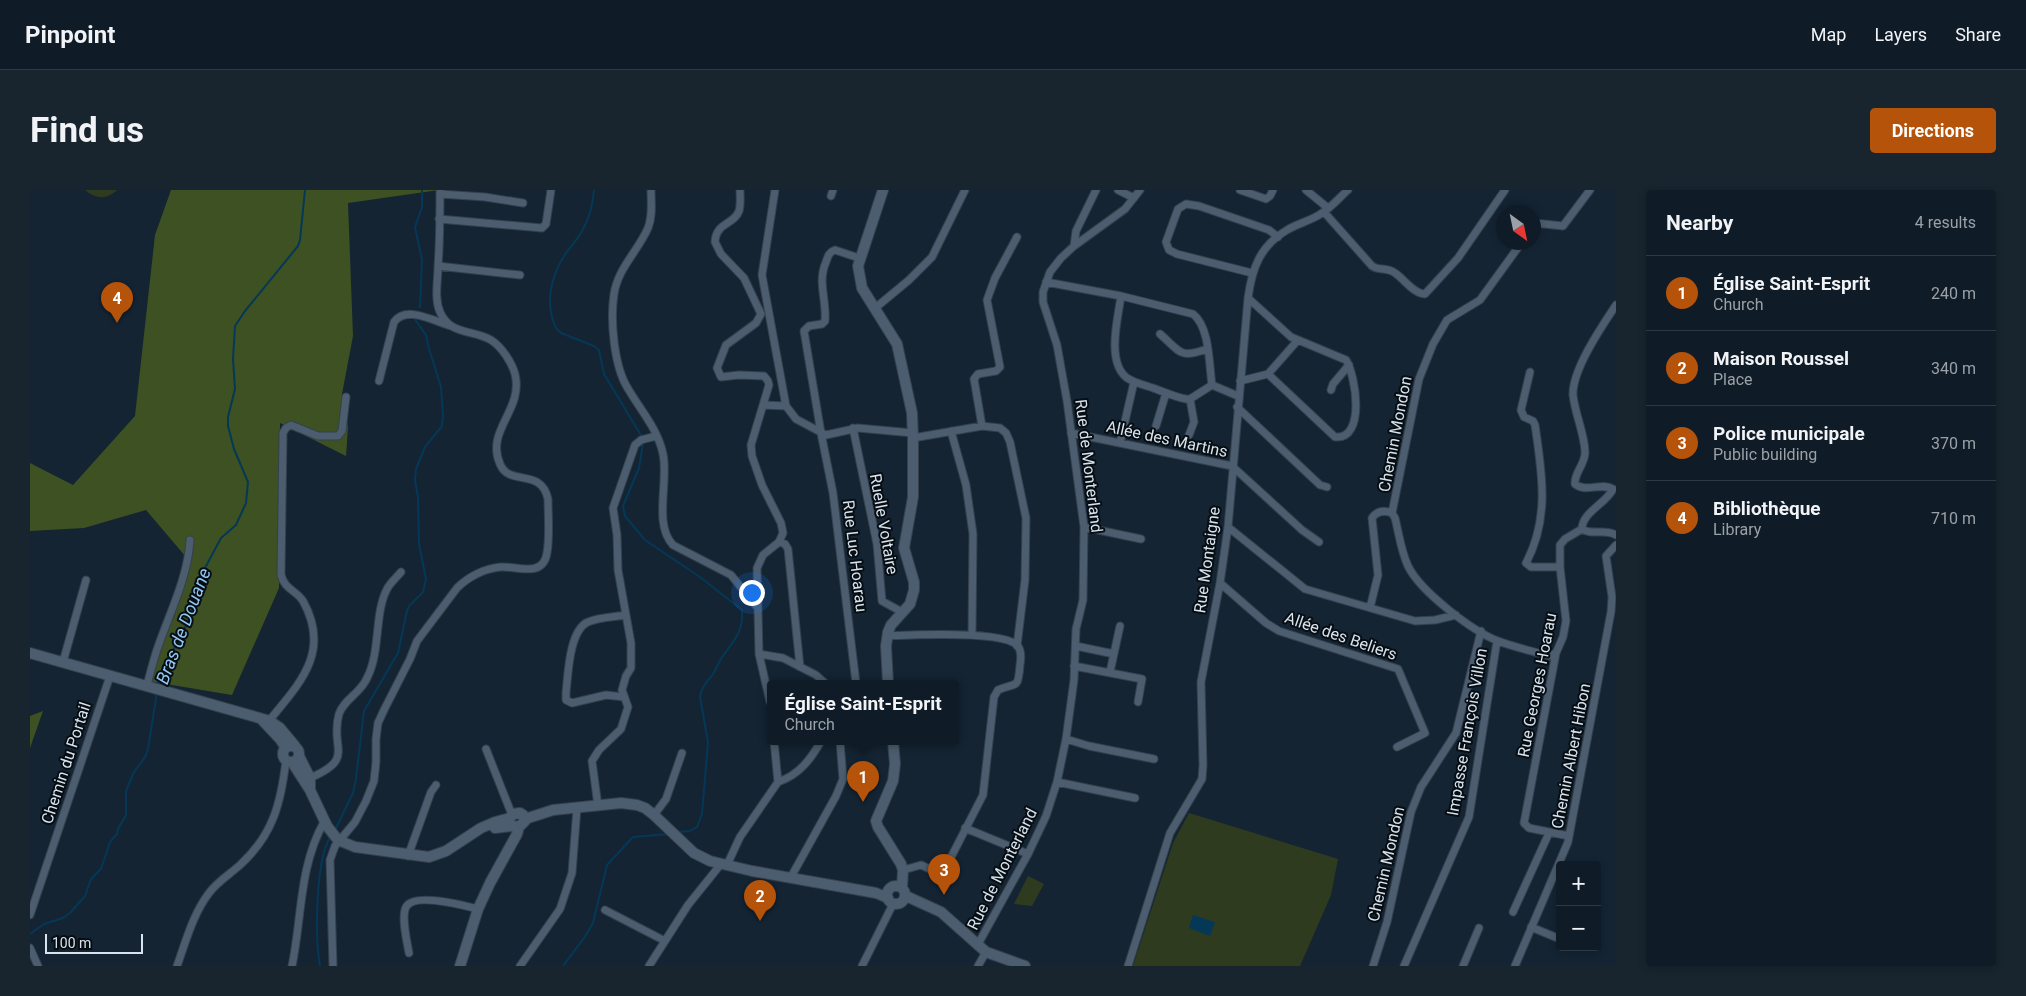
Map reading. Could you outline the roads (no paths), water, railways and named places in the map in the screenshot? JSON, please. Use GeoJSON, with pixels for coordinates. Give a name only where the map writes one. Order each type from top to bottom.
{"type":"FeatureCollection","features":[{"type":"Feature","properties":{"kind":"main road"},"geometry":{"type":"LineString","coordinates":[[883,190],[859,258],[858,266],[862,288],[897,344],[912,413],[913,436],[913,497],[904,548],[914,582],[914,590],[910,604],[891,625],[887,636],[888,680]]}},
{"type":"Feature","properties":{"kind":"main road"},"geometry":{"type":"LineString","coordinates":[[30,653],[251,714],[280,728],[325,824],[337,838],[355,847],[408,856],[429,857],[451,848],[476,832],[554,810],[628,804],[645,808],[694,853],[724,864],[876,893],[900,891],[941,912],[981,949],[1025,966]]}},
{"type":"Feature","properties":{"kind":"main road"},"geometry":{"type":"LineString","coordinates":[[893,745],[895,764],[893,781],[876,817],[876,821],[900,891]]}},
{"type":"Feature","properties":{"kind":"main road"},"geometry":{"type":"LineString","coordinates":[[292,754],[310,778],[310,790]]}},
{"type":"Feature","properties":{"kind":"main road"},"geometry":{"type":"LineString","coordinates":[[460,966],[478,909],[517,834],[517,820]]}},
{"type":"Feature","properties":{"kind":"street"},"geometry":{"type":"LineString","coordinates":[[439,219],[542,228],[546,224],[551,190]]}},
{"type":"Feature","properties":{"kind":"street"},"geometry":{"type":"LineString","coordinates":[[651,190],[649,226],[622,268],[614,293],[612,314],[618,359],[626,385],[656,436],[662,453],[665,470],[663,524],[668,540],[680,549],[731,574],[757,607]]}},
{"type":"Feature","properties":{"kind":"street"},"geometry":{"type":"LineString","coordinates":[[740,190],[739,211],[733,219],[719,229],[715,242],[721,254],[744,278],[761,314],[756,324],[726,345],[717,368],[719,375],[724,378],[739,375],[764,376],[769,385],[751,446],[762,485],[781,523],[783,533],[779,542],[763,555],[757,568],[759,654],[767,689]]}},
{"type":"Feature","properties":{"kind":"street"},"geometry":{"type":"LineString","coordinates":[[775,190],[762,275],[786,406],[796,419],[820,433],[831,434],[853,428],[913,436],[982,426],[1000,428],[1009,437],[1027,528],[1025,580],[1017,646]]}},
{"type":"Feature","properties":{"kind":"street"},"geometry":{"type":"LineString","coordinates":[[874,309],[909,280],[932,257],[964,190]]}},
{"type":"Feature","properties":{"kind":"street"},"geometry":{"type":"LineString","coordinates":[[1074,246],[1076,232],[1096,190]]}},
{"type":"Feature","properties":{"kind":"street"},"geometry":{"type":"LineString","coordinates":[[1118,190],[1134,198]]}},
{"type":"Feature","properties":{"kind":"street"},"geometry":{"type":"LineString","coordinates":[[1140,190],[1124,209],[1074,246],[1054,266],[1046,282],[1121,296],[1193,314],[1201,322],[1212,385]]}},
{"type":"Feature","properties":{"kind":"street"},"geometry":{"type":"LineString","coordinates":[[1240,190],[1266,199],[1273,190]]}},
{"type":"Feature","properties":{"kind":"street"},"geometry":{"type":"LineString","coordinates":[[1306,190],[1326,210],[1372,266],[1379,270],[1390,270],[1421,294],[1425,294],[1458,258],[1505,190]]}},
{"type":"Feature","properties":{"kind":"street","name":"Rue Montaigne"},"geometry":{"type":"LineString","coordinates":[[1128,966],[1170,832],[1202,779],[1201,682],[1220,583],[1228,527],[1238,396],[1252,273],[1260,257],[1278,237],[1326,210],[1348,190]]}},
{"type":"Feature","properties":{"kind":"street"},"geometry":{"type":"LineString","coordinates":[[1541,224],[1563,226],[1590,190]]}},
{"type":"Feature","properties":{"kind":"street"},"geometry":{"type":"LineString","coordinates":[[451,326],[440,311],[436,288],[440,192],[523,202]]}},
{"type":"Feature","properties":{"kind":"street"},"geometry":{"type":"LineString","coordinates":[[1252,273],[1177,254],[1169,250],[1166,242],[1178,209],[1186,204],[1199,206],[1269,230],[1278,237]]}},
{"type":"Feature","properties":{"kind":"street"},"geometry":{"type":"LineString","coordinates":[[982,426],[974,379],[978,374],[996,371],[1000,367],[988,297],[1017,237]]}},
{"type":"Feature","properties":{"kind":"street","name":"Rue Luc Hoarau"},"geometry":{"type":"LineString","coordinates":[[856,680],[836,510],[820,433],[804,331],[809,326],[822,324],[825,319],[821,278],[829,253],[835,250],[859,258]]}},
{"type":"Feature","properties":{"kind":"street","name":"Chemin Mondon"},"geometry":{"type":"LineString","coordinates":[[1516,250],[1480,300],[1447,320],[1433,344],[1419,379],[1392,513],[1404,554],[1412,573],[1440,602],[1456,615],[1497,641],[1549,656],[1556,653]]}},
{"type":"Feature","properties":{"kind":"street"},"geometry":{"type":"LineString","coordinates":[[438,266],[520,275]]}},
{"type":"Feature","properties":{"kind":"street","name":"Rue de Monterland"},"geometry":{"type":"LineString","coordinates":[[978,966],[981,949],[1046,816],[1057,782],[1066,739],[1076,646],[1076,629],[1083,600],[1084,527],[1057,345],[1043,302],[1046,282]]}},
{"type":"Feature","properties":{"kind":"street"},"geometry":{"type":"LineString","coordinates":[[1121,296],[1115,355],[1122,373],[1134,382],[1183,399],[1190,399],[1212,385]]}},
{"type":"Feature","properties":{"kind":"street"},"geometry":{"type":"LineString","coordinates":[[1248,298],[1283,331],[1298,340],[1343,357],[1349,365],[1354,379],[1356,413],[1346,434],[1338,438],[1333,436],[1268,374]]}},
{"type":"Feature","properties":{"kind":"street"},"geometry":{"type":"LineString","coordinates":[[1616,305],[1575,377],[1574,395],[1585,450],[1584,463],[1576,475],[1576,484],[1581,487],[1607,486],[1613,489],[1610,495],[1583,522],[1582,529],[1588,532],[1610,531],[1616,535]]}},
{"type":"Feature","properties":{"kind":"street"},"geometry":{"type":"LineString","coordinates":[[334,966],[330,860],[337,838],[355,822],[374,781],[378,724],[410,659],[417,640],[456,588],[464,582],[487,571],[502,567],[534,569],[541,565],[547,554],[548,499],[546,491],[541,484],[533,479],[510,475],[500,467],[496,449],[498,435],[516,398],[517,383],[511,362],[492,341],[451,326],[409,314],[396,318],[380,382]]}},
{"type":"Feature","properties":{"kind":"street"},"geometry":{"type":"LineString","coordinates":[[1160,334],[1185,354],[1207,349]]}},
{"type":"Feature","properties":{"kind":"street"},"geometry":{"type":"LineString","coordinates":[[1240,381],[1268,374],[1298,340]]}},
{"type":"Feature","properties":{"kind":"street"},"geometry":{"type":"LineString","coordinates":[[1331,390],[1349,365]]}},
{"type":"Feature","properties":{"kind":"street"},"geometry":{"type":"LineString","coordinates":[[1530,372],[1521,410],[1524,417],[1533,421],[1544,494],[1541,524],[1526,563],[1528,566],[1560,567]]}},
{"type":"Feature","properties":{"kind":"street"},"geometry":{"type":"LineString","coordinates":[[1120,443],[1134,382]]}},
{"type":"Feature","properties":{"kind":"street"},"geometry":{"type":"LineString","coordinates":[[1212,385],[1238,396]]}},
{"type":"Feature","properties":{"kind":"street"},"geometry":{"type":"LineString","coordinates":[[1156,426],[1166,393]]}},
{"type":"Feature","properties":{"kind":"street"},"geometry":{"type":"LineString","coordinates":[[266,722],[304,677],[312,656],[313,645],[312,626],[302,601],[286,587],[281,575],[283,433],[291,425],[318,436],[338,436],[342,431],[346,397]]}},
{"type":"Feature","properties":{"kind":"street"},"geometry":{"type":"LineString","coordinates":[[1189,435],[1194,422],[1190,399]]}},
{"type":"Feature","properties":{"kind":"street"},"geometry":{"type":"LineString","coordinates":[[764,405],[786,406]]}},
{"type":"Feature","properties":{"kind":"street"},"geometry":{"type":"LineString","coordinates":[[1238,407],[1320,485],[1327,487]]}},
{"type":"Feature","properties":{"kind":"street","name":"Ruelle Voltaire"},"geometry":{"type":"LineString","coordinates":[[853,428],[877,544],[882,601],[902,612]]}},
{"type":"Feature","properties":{"kind":"street"},"geometry":{"type":"LineString","coordinates":[[951,431],[966,485],[973,534],[972,635]]}},
{"type":"Feature","properties":{"kind":"street","name":"Allée des Martins"},"geometry":{"type":"LineString","coordinates":[[1071,433],[1232,466],[1302,530],[1319,542]]}},
{"type":"Feature","properties":{"kind":"street"},"geometry":{"type":"LineString","coordinates":[[598,806],[592,761],[599,750],[620,729],[628,707],[624,697],[623,684],[631,668],[632,658],[618,570],[612,508],[635,445],[641,440],[656,436]]}},
{"type":"Feature","properties":{"kind":"street"},"geometry":{"type":"LineString","coordinates":[[1370,608],[1378,575],[1372,518],[1382,511],[1392,513]]}},
{"type":"Feature","properties":{"kind":"street"},"geometry":{"type":"LineString","coordinates":[[1084,527],[1141,539]]}},
{"type":"Feature","properties":{"kind":"street"},"geometry":{"type":"LineString","coordinates":[[1228,527],[1305,589],[1415,621],[1435,620],[1456,615]]}},
{"type":"Feature","properties":{"kind":"street","name":"Rue Georges Hoarau"},"geometry":{"type":"LineString","coordinates":[[1549,833],[1526,826],[1524,823],[1556,653],[1563,636],[1566,621],[1560,567],[1560,545],[1565,539],[1582,529]]}},
{"type":"Feature","properties":{"kind":"street"},"geometry":{"type":"LineString","coordinates":[[149,686],[158,647],[184,575],[189,557],[190,540]]}},
{"type":"Feature","properties":{"kind":"street"},"geometry":{"type":"LineString","coordinates":[[779,542],[785,544],[788,549],[800,667]]}},
{"type":"Feature","properties":{"kind":"street","name":"Chemin Albert Hibon"},"geometry":{"type":"LineString","coordinates":[[1515,966],[1569,836],[1610,620],[1612,596],[1606,556],[1616,545]]}},
{"type":"Feature","properties":{"kind":"street"},"geometry":{"type":"LineString","coordinates":[[310,778],[327,771],[336,761],[339,748],[339,714],[345,703],[358,692],[367,679],[376,652],[382,602],[387,588],[401,572]]}},
{"type":"Feature","properties":{"kind":"street"},"geometry":{"type":"LineString","coordinates":[[63,662],[86,580]]}},
{"type":"Feature","properties":{"kind":"street","name":"Allée des Beliers"},"geometry":{"type":"LineString","coordinates":[[1220,583],[1266,624],[1279,631],[1398,668],[1425,732],[1397,747]]}},
{"type":"Feature","properties":{"kind":"street"},"geometry":{"type":"LineString","coordinates":[[624,697],[606,695],[572,703],[566,700],[566,693],[571,651],[579,629],[590,621],[626,615]]}},
{"type":"Feature","properties":{"kind":"street"},"geometry":{"type":"LineString","coordinates":[[1110,672],[1120,626]]}},
{"type":"Feature","properties":{"kind":"street","name":"Chemin Mondon"},"geometry":{"type":"LineString","coordinates":[[1373,966],[1388,922],[1411,812],[1421,787],[1456,733],[1481,631]]}},
{"type":"Feature","properties":{"kind":"street"},"geometry":{"type":"LineString","coordinates":[[862,966],[900,891],[921,865],[936,872],[945,869],[983,795],[994,697],[998,690],[1013,686],[1019,678],[1021,654],[1017,646],[1009,641],[972,635],[887,636]]}},
{"type":"Feature","properties":{"kind":"street","name":"Impasse François Villon"},"geometry":{"type":"LineString","coordinates":[[1404,966],[1469,817],[1497,641]]}},
{"type":"Feature","properties":{"kind":"street"},"geometry":{"type":"LineString","coordinates":[[1076,646],[1114,654]]}},
{"type":"Feature","properties":{"kind":"street"},"geometry":{"type":"LineString","coordinates":[[759,654],[779,656],[816,675],[822,680]]}},
{"type":"Feature","properties":{"kind":"street"},"geometry":{"type":"LineString","coordinates":[[1074,666],[1142,678],[1138,702]]}},
{"type":"Feature","properties":{"kind":"street","name":"Chemin du Portail"},"geometry":{"type":"LineString","coordinates":[[30,915],[110,676]]}},
{"type":"Feature","properties":{"kind":"street"},"geometry":{"type":"LineString","coordinates":[[1066,739],[1089,746],[1154,758]]}},
{"type":"Feature","properties":{"kind":"street"},"geometry":{"type":"LineString","coordinates":[[774,745],[778,782]]}},
{"type":"Feature","properties":{"kind":"street"},"geometry":{"type":"LineString","coordinates":[[649,966],[688,905],[724,864],[778,782],[789,779],[802,768],[818,745]]}},
{"type":"Feature","properties":{"kind":"street"},"geometry":{"type":"LineString","coordinates":[[791,877],[844,779],[840,745]]}},
{"type":"Feature","properties":{"kind":"street"},"geometry":{"type":"LineString","coordinates":[[486,750],[517,820]]}},
{"type":"Feature","properties":{"kind":"street"},"geometry":{"type":"LineString","coordinates":[[177,966],[198,909],[210,891],[241,865],[262,842],[269,830],[275,816],[292,754]]}},
{"type":"Feature","properties":{"kind":"street"},"geometry":{"type":"LineString","coordinates":[[654,815],[666,800],[682,754]]}},
{"type":"Feature","properties":{"kind":"street"},"geometry":{"type":"LineString","coordinates":[[1057,782],[1135,798]]}},
{"type":"Feature","properties":{"kind":"street"},"geometry":{"type":"LineString","coordinates":[[408,856],[431,792],[436,785]]}},
{"type":"Feature","properties":{"kind":"street"},"geometry":{"type":"LineString","coordinates":[[520,966],[560,909],[572,873],[577,808]]}},
{"type":"Feature","properties":{"kind":"street"},"geometry":{"type":"LineString","coordinates":[[292,966],[298,935],[304,877],[314,840],[325,824]]}},
{"type":"Feature","properties":{"kind":"street"},"geometry":{"type":"LineString","coordinates":[[965,828],[1028,854]]}},
{"type":"Feature","properties":{"kind":"street"},"geometry":{"type":"LineString","coordinates":[[1513,912],[1549,833],[1569,836]]}},
{"type":"Feature","properties":{"kind":"street"},"geometry":{"type":"LineString","coordinates":[[409,953],[405,927],[406,907],[408,904],[417,901],[445,901],[478,909]]}},
{"type":"Feature","properties":{"kind":"street"},"geometry":{"type":"LineString","coordinates":[[605,910],[665,940]]}},
{"type":"Feature","properties":{"kind":"street"},"geometry":{"type":"LineString","coordinates":[[1531,927],[1556,938]]}},
{"type":"Feature","properties":{"kind":"street"},"geometry":{"type":"LineString","coordinates":[[1463,966],[1479,928]]}},
{"type":"Feature","properties":{"kind":"street"},"geometry":{"type":"LineString","coordinates":[[30,948],[38,966]]}},
{"type":"Feature","properties":{"kind":"water"},"geometry":{"type":"Polygon","coordinates":[[[1193,915],[1215,922],[1210,936],[1189,928],[1193,915]]]}},
{"type":"Feature","properties":{"kind":"waterway","name":"Bras de Douane"},"geometry":{"type":"LineString","coordinates":[[158,685],[159,678],[189,620],[205,568],[221,538],[236,525],[246,503],[248,482],[234,449],[228,426],[228,417],[235,389],[233,359],[235,326],[298,246],[305,190]]}},
{"type":"Feature","properties":{"kind":"waterway"},"geometry":{"type":"LineString","coordinates":[[420,307],[422,260],[415,227],[422,207],[422,190]]}},
{"type":"Feature","properties":{"kind":"waterway"},"geometry":{"type":"LineString","coordinates":[[594,190],[590,211],[579,237],[566,253],[555,275],[552,284],[550,309],[554,324],[561,333],[594,346],[599,350],[604,374],[642,437]]}},
{"type":"Feature","properties":{"kind":"waterway"},"geometry":{"type":"LineString","coordinates":[[335,830],[353,793],[364,711],[398,653],[407,611],[409,606],[423,592],[426,579],[419,544],[416,469],[425,447],[442,426],[443,415],[441,387],[426,335],[414,318]]}},
{"type":"Feature","properties":{"kind":"waterway"},"geometry":{"type":"LineString","coordinates":[[643,443],[639,468],[623,506],[625,516],[645,540],[700,577],[742,610],[739,631],[702,690],[700,697],[708,742],[702,814],[697,827],[690,831],[677,832]]}},
{"type":"Feature","properties":{"kind":"waterway","name":"Bras de Douane"},"geometry":{"type":"LineString","coordinates":[[30,934],[44,924],[63,918],[70,913],[85,896],[91,879],[101,869],[110,842],[117,834],[126,815],[126,791],[134,772],[145,757],[148,749],[157,692]]}},
{"type":"Feature","properties":{"kind":"waterway"},"geometry":{"type":"LineString","coordinates":[[563,966],[593,923],[607,865],[633,837],[670,834]]}},
{"type":"Feature","properties":{"kind":"waterway"},"geometry":{"type":"LineString","coordinates":[[320,966],[317,937],[319,880],[326,847],[331,836]]}},
{"type":"Feature","properties":{"kind":"place","name":"Bibliothèque"},"geometry":{"type":"Point","coordinates":[117,323]}},
{"type":"Feature","properties":{"kind":"place","name":"Église Saint-Esprit"},"geometry":{"type":"Point","coordinates":[863,802]}},
{"type":"Feature","properties":{"kind":"place","name":"Police municipale"},"geometry":{"type":"Point","coordinates":[944,895]}},
{"type":"Feature","properties":{"kind":"place","name":"Maison Roussel"},"geometry":{"type":"Point","coordinates":[760,921]}}]}
